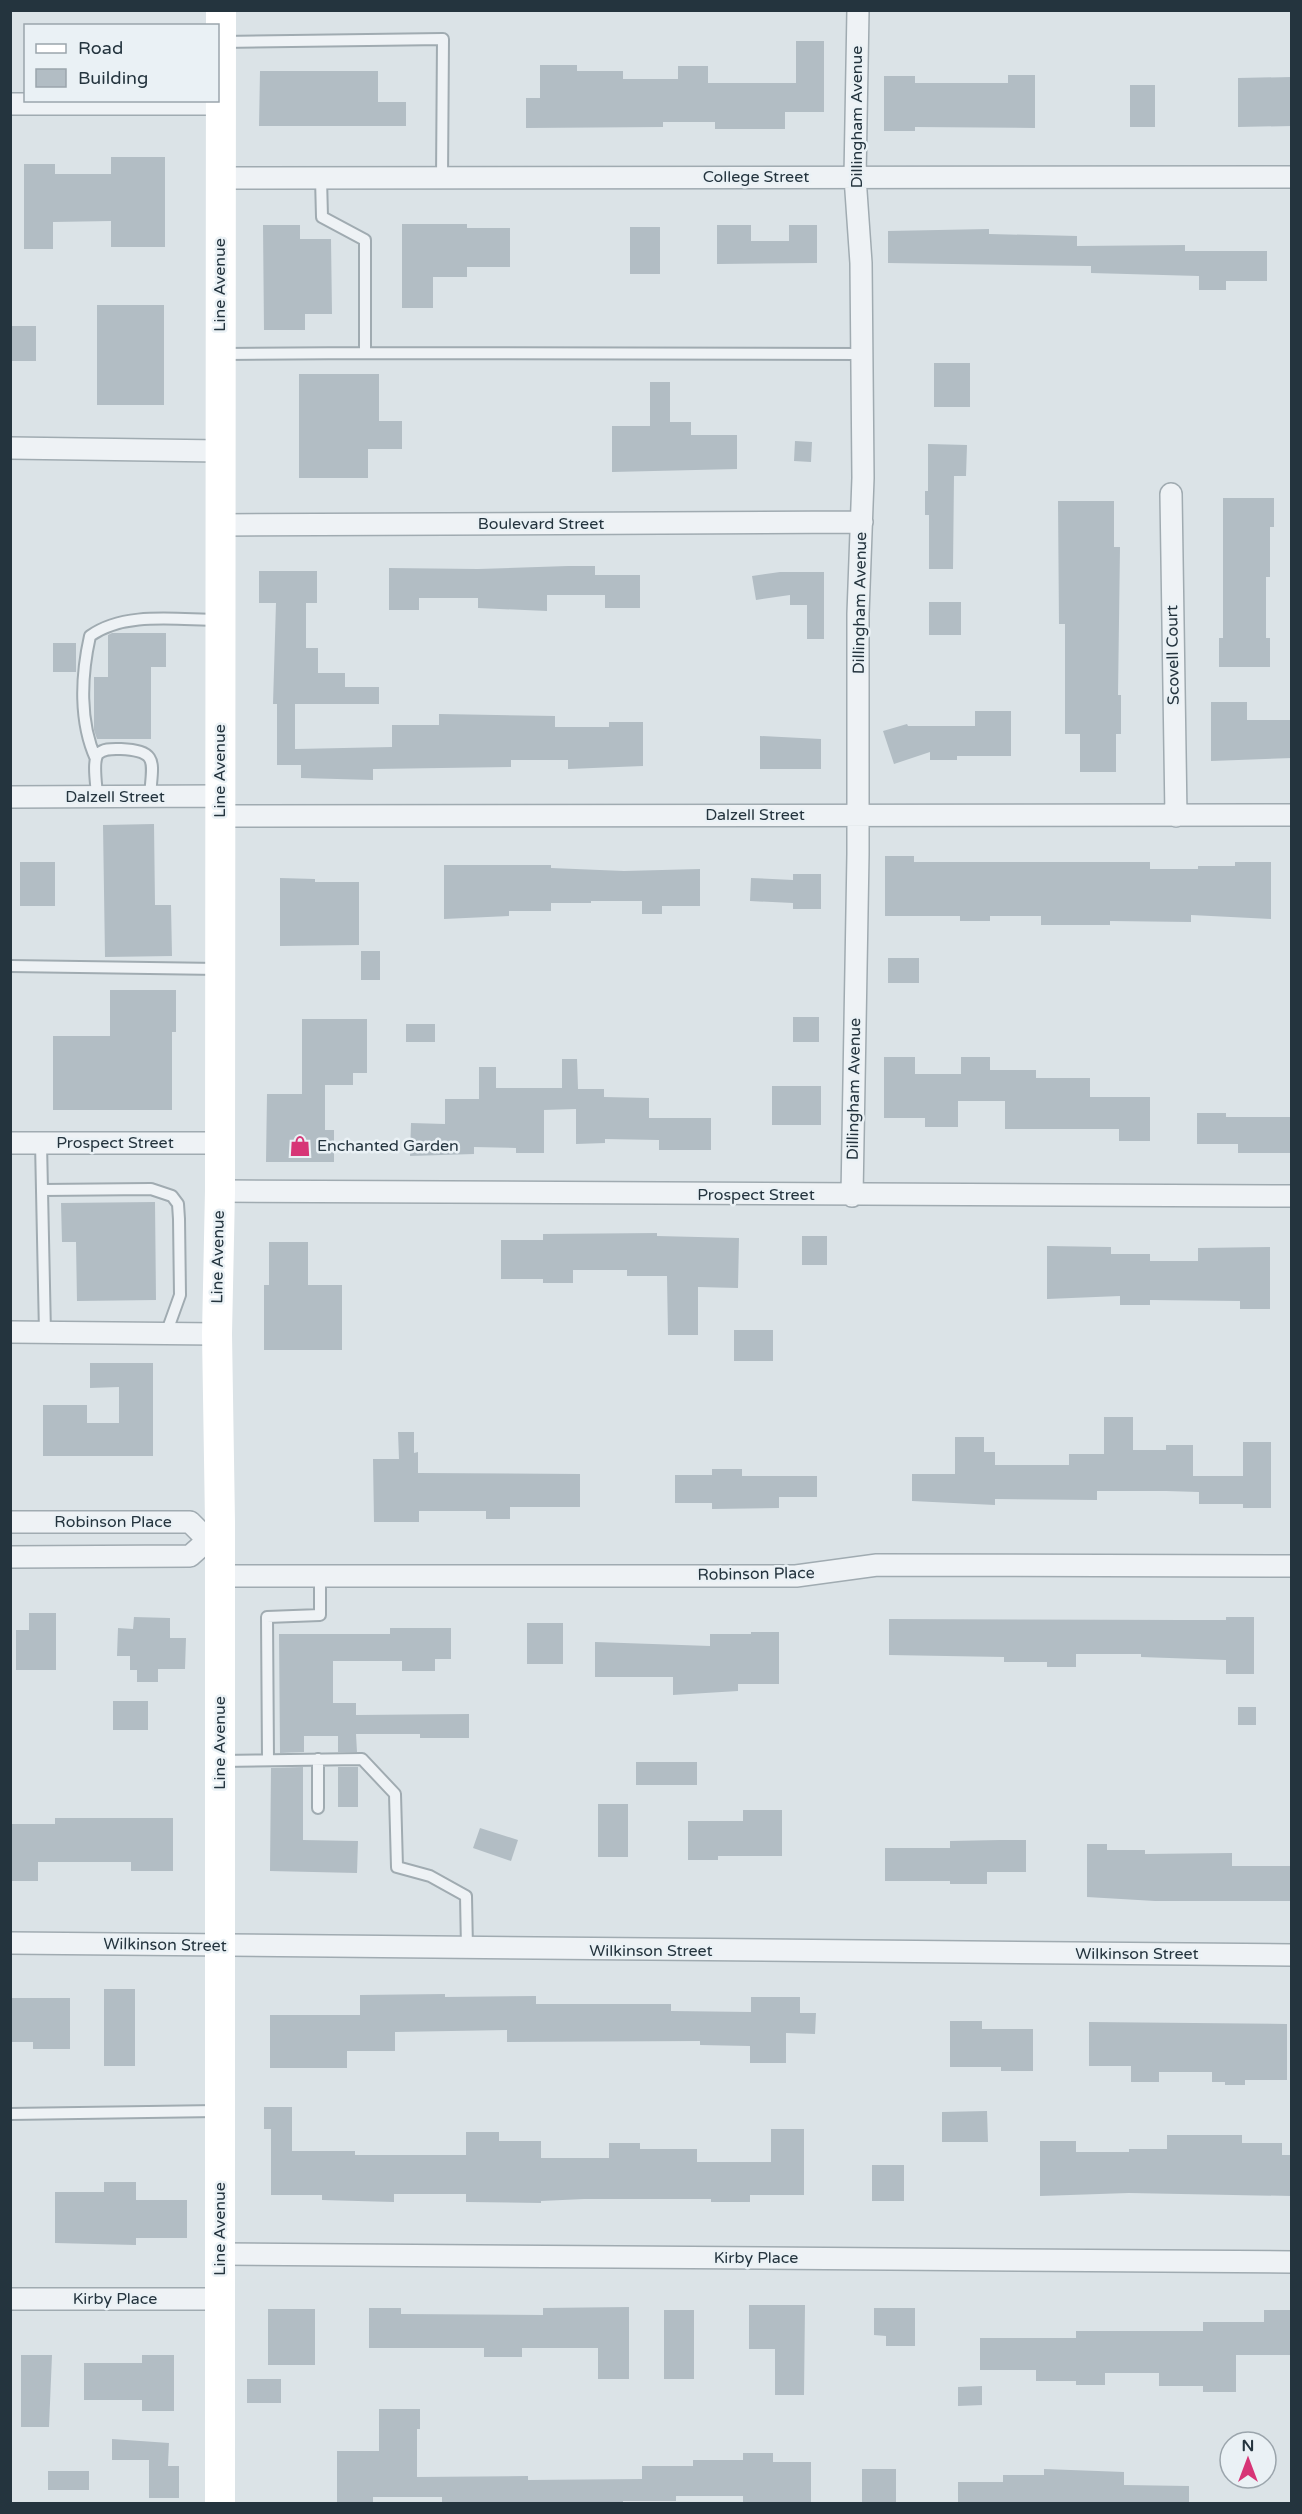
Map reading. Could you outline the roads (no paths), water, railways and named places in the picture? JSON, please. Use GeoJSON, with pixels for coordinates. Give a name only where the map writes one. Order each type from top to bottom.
{"type":"FeatureCollection","features":[{"type":"Feature","properties":{"kind":"main road","name":"Line Avenue"},"geometry":{"type":"LineString","coordinates":[[220,10],[220,1191],[214,1540],[220,1576],[220,2504]]}},
{"type":"Feature","properties":{"kind":"street","name":"Dillingham Avenue"},"geometry":{"type":"LineString","coordinates":[[852,1196],[858,815],[858,614],[862,522],[861,263],[855,177],[858,10]]}},
{"type":"Feature","properties":{"kind":"street"},"geometry":{"type":"LineString","coordinates":[[10,104],[220,104]]}},
{"type":"Feature","properties":{"kind":"street","name":"College Street"},"geometry":{"type":"LineString","coordinates":[[220,178],[1292,177]]}},
{"type":"Feature","properties":{"kind":"street"},"geometry":{"type":"LineString","coordinates":[[10,448],[220,451]]}},
{"type":"Feature","properties":{"kind":"street","name":"Scovell Court"},"geometry":{"type":"LineString","coordinates":[[1171,494],[1176,816]]}},
{"type":"Feature","properties":{"kind":"street","name":"Boulevard Street"},"geometry":{"type":"LineString","coordinates":[[220,525],[862,522]]}},
{"type":"Feature","properties":{"kind":"street","name":"Dalzell Street"},"geometry":{"type":"LineString","coordinates":[[10,797],[150,797],[219,806],[858,815],[1292,815]]}},
{"type":"Feature","properties":{"kind":"street","name":"Prospect Street"},"geometry":{"type":"LineString","coordinates":[[10,1143],[219,1143]]}},
{"type":"Feature","properties":{"kind":"street","name":"Prospect Street"},"geometry":{"type":"LineString","coordinates":[[220,1191],[852,1196],[1292,1196]]}},
{"type":"Feature","properties":{"kind":"street"},"geometry":{"type":"LineString","coordinates":[[10,1332],[217,1334]]}},
{"type":"Feature","properties":{"kind":"street","name":"Robinson Place"},"geometry":{"type":"LineString","coordinates":[[10,1522],[189,1522],[214,1540],[190,1556],[10,1557]]}},
{"type":"Feature","properties":{"kind":"street","name":"Robinson Place"},"geometry":{"type":"LineString","coordinates":[[220,1576],[320,1574],[796,1576],[877,1565],[1292,1566]]}},
{"type":"Feature","properties":{"kind":"street","name":"Wilkinson Street"},"geometry":{"type":"LineString","coordinates":[[10,1943],[1292,1955]]}},
{"type":"Feature","properties":{"kind":"street","name":"Kirby Place"},"geometry":{"type":"LineString","coordinates":[[220,2254],[1292,2262]]}},
{"type":"Feature","properties":{"kind":"street","name":"Kirby Place"},"geometry":{"type":"LineString","coordinates":[[10,2299],[220,2299]]}},
{"type":"Feature","properties":{"kind":"lane"},"geometry":{"type":"LineString","coordinates":[[220,42],[443,39],[442,178]]}},
{"type":"Feature","properties":{"kind":"lane"},"geometry":{"type":"LineString","coordinates":[[321,178],[322,217],[365,240],[364,352]]}},
{"type":"Feature","properties":{"kind":"lane"},"geometry":{"type":"LineString","coordinates":[[220,354],[364,352],[862,354]]}},
{"type":"Feature","properties":{"kind":"lane"},"geometry":{"type":"LineString","coordinates":[[97,797],[96,759],[88,742],[83,721],[85,667],[90,636],[104,626],[121,621],[220,620]]}},
{"type":"Feature","properties":{"kind":"lane"},"geometry":{"type":"LineString","coordinates":[[96,759],[99,754],[108,749],[142,750],[149,755],[152,765],[150,797]]}},
{"type":"Feature","properties":{"kind":"lane"},"geometry":{"type":"LineString","coordinates":[[10,966],[219,969]]}},
{"type":"Feature","properties":{"kind":"lane"},"geometry":{"type":"LineString","coordinates":[[41,1143],[45,1333]]}},
{"type":"Feature","properties":{"kind":"lane"},"geometry":{"type":"LineString","coordinates":[[42,1190],[151,1189],[172,1196],[178,1204],[180,1295],[166,1334]]}},
{"type":"Feature","properties":{"kind":"lane"},"geometry":{"type":"LineString","coordinates":[[268,1760],[267,1617],[320,1615],[320,1574]]}},
{"type":"Feature","properties":{"kind":"lane"},"geometry":{"type":"LineString","coordinates":[[220,1761],[362,1759],[395,1794],[397,1867],[430,1876],[466,1896],[466,1949]]}},
{"type":"Feature","properties":{"kind":"lane"},"geometry":{"type":"LineString","coordinates":[[318,1760],[318,1808]]}},
{"type":"Feature","properties":{"kind":"lane"},"geometry":{"type":"LineString","coordinates":[[10,2114],[220,2111]]}},
{"type":"Feature","properties":{"kind":"place","name":"Enchanted Garden"},"geometry":{"type":"Point","coordinates":[300,1146]}}]}
